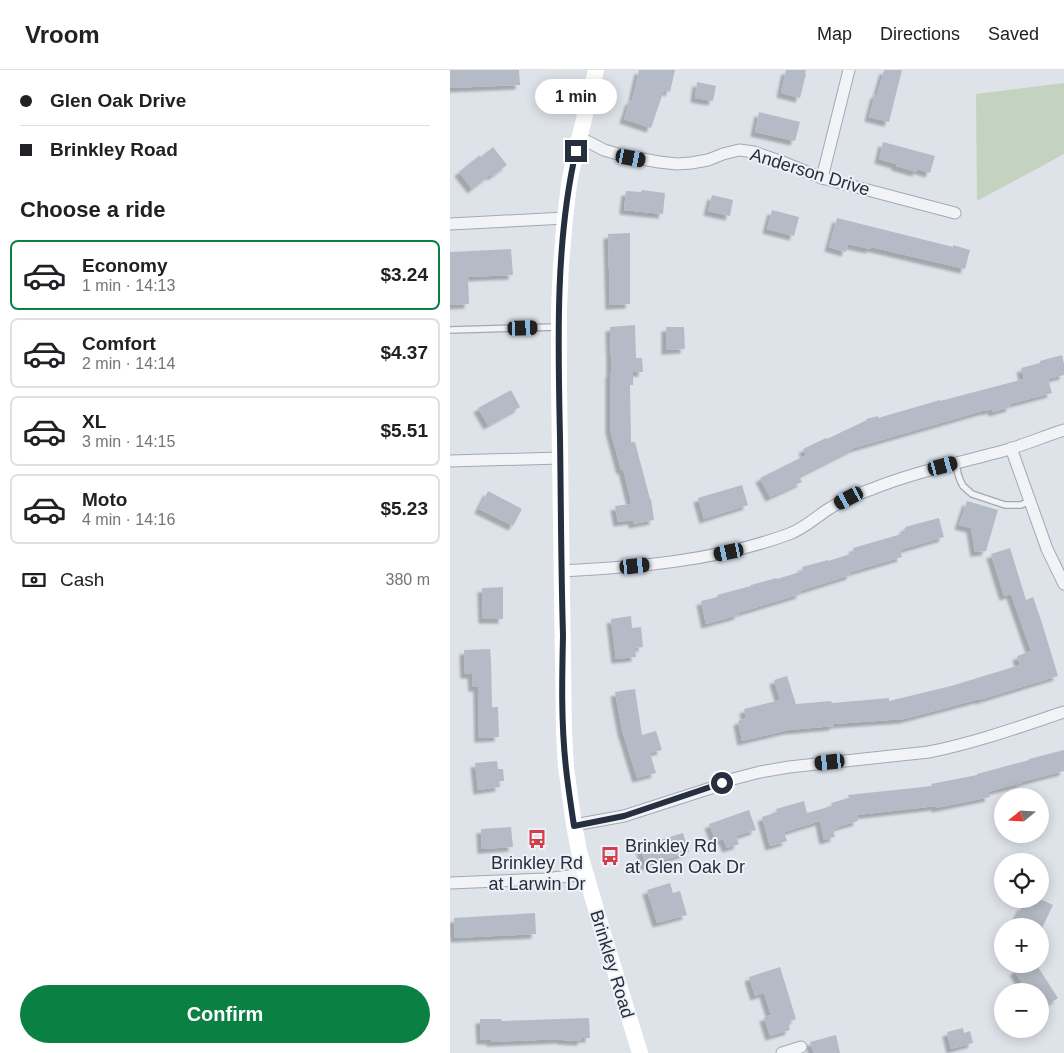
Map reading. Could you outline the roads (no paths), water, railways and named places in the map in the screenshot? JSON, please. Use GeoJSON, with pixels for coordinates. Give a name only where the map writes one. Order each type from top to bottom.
{"type":"FeatureCollection","features":[{"type":"Feature","properties":{"kind":"main road","name":"Brinkley Road"},"geometry":{"type":"LineString","coordinates":[[596,70],[569,184],[561,265],[559,327],[564,733],[566,767],[574,826],[585,874],[640,1053]]}},
{"type":"Feature","properties":{"kind":"street"},"geometry":{"type":"LineString","coordinates":[[822,178],[849,70]]}},
{"type":"Feature","properties":{"kind":"street","name":"Anderson Drive"},"geometry":{"type":"LineString","coordinates":[[579,138],[621,156],[677,164],[708,160],[739,150],[754,152],[822,178],[955,213]]}},
{"type":"Feature","properties":{"kind":"street"},"geometry":{"type":"LineString","coordinates":[[450,224],[565,218]]}},
{"type":"Feature","properties":{"kind":"street"},"geometry":{"type":"LineString","coordinates":[[561,571],[669,562],[738,549],[796,531],[830,508],[873,488],[1011,448],[1064,430]]}},
{"type":"Feature","properties":{"kind":"street"},"geometry":{"type":"LineString","coordinates":[[1011,448],[1047,549],[1064,584]]}},
{"type":"Feature","properties":{"kind":"street"},"geometry":{"type":"LineString","coordinates":[[450,461],[560,458]]}},
{"type":"Feature","properties":{"kind":"street"},"geometry":{"type":"LineString","coordinates":[[574,826],[624,816],[712,788],[733,779],[760,772],[788,767],[938,750],[976,741],[1064,712]]}},
{"type":"Feature","properties":{"kind":"street"},"geometry":{"type":"LineString","coordinates":[[450,883],[545,879],[585,874]]}},
{"type":"Feature","properties":{"kind":"street"},"geometry":{"type":"LineString","coordinates":[[782,1053],[801,1047]]}},
{"type":"Feature","properties":{"kind":"lane"},"geometry":{"type":"LineString","coordinates":[[450,330],[559,327]]}},
{"type":"Feature","properties":{"kind":"lane"},"geometry":{"type":"LineString","coordinates":[[956,463],[960,480],[972,494],[1005,505],[1021,505],[1030,501]]}},
{"type":"Feature","properties":{"kind":"place","name":"Brinkley Rd at Larwin Dr"},"geometry":{"type":"Point","coordinates":[537,839]}},
{"type":"Feature","properties":{"kind":"place","name":"Brinkley Rd at Glen Oak Dr"},"geometry":{"type":"Point","coordinates":[610,856]}}]}
